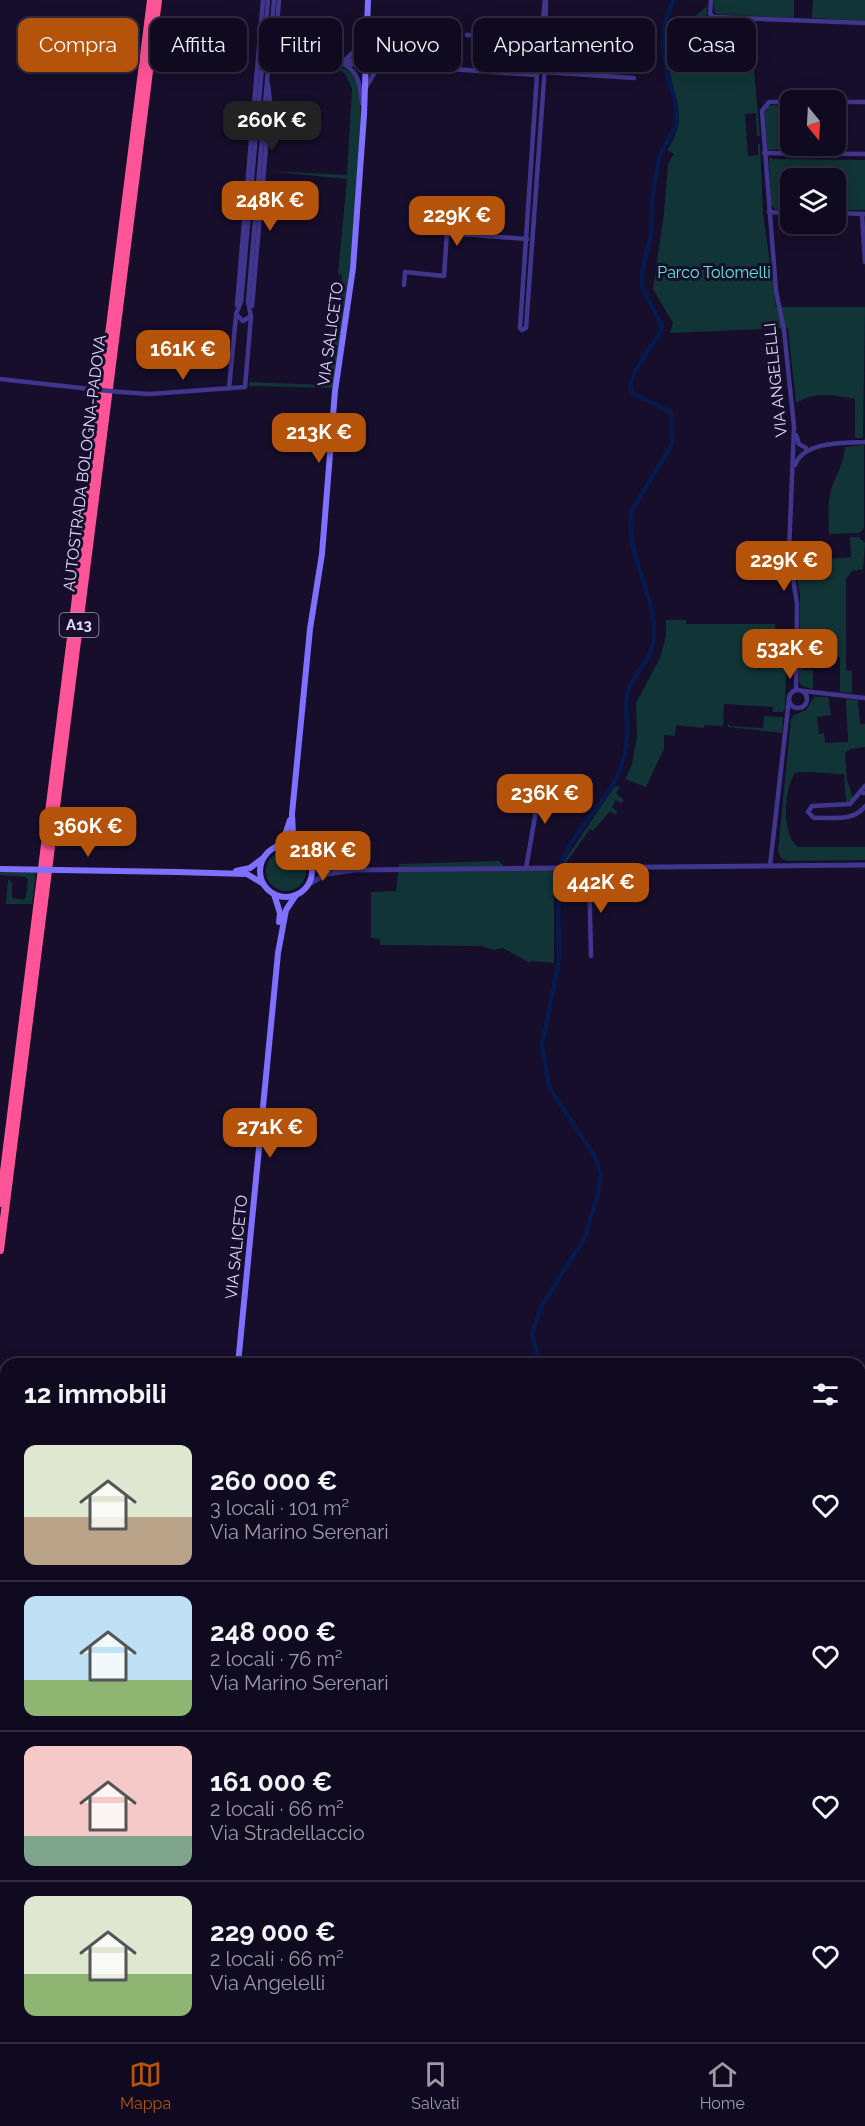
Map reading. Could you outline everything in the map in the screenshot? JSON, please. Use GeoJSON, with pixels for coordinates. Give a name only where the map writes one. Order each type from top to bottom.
{"type":"FeatureCollection","features":[{"type":"Feature","properties":{"kind":"highway","name":"AUTOSTRADA BOLOGNA-PADOVA"},"geometry":{"type":"LineString","coordinates":[[0,1203],[151,0]]}},
{"type":"Feature","properties":{"kind":"highway","name":"AUTOSTRADA BOLOGNA-PADOVA"},"geometry":{"type":"LineString","coordinates":[[0,1250],[158,0]]}},
{"type":"Feature","properties":{"kind":"main road","name":"VIA SALICETO"},"geometry":{"type":"LineString","coordinates":[[368,0],[368,18]]}},
{"type":"Feature","properties":{"kind":"main road","name":"VIA SALICETO"},"geometry":{"type":"LineString","coordinates":[[309,859],[293,835],[292,814],[310,629],[322,554],[335,391],[353,268],[366,72]]}},
{"type":"Feature","properties":{"kind":"main road","name":"VIA SALICETO"},"geometry":{"type":"LineString","coordinates":[[229,872],[250,868],[276,847],[284,838],[292,814]]}},
{"type":"Feature","properties":{"kind":"main road"},"geometry":{"type":"LineString","coordinates":[[276,847],[290,846],[303,851]]}},
{"type":"Feature","properties":{"kind":"main road"},"geometry":{"type":"LineString","coordinates":[[264,857],[260,871],[264,886]]}},
{"type":"Feature","properties":{"kind":"main road"},"geometry":{"type":"LineString","coordinates":[[309,859],[312,874],[309,884]]}},
{"type":"Feature","properties":{"kind":"main road"},"geometry":{"type":"LineString","coordinates":[[0,870],[229,872],[247,874],[281,897],[296,895]]}},
{"type":"Feature","properties":{"kind":"main road","name":"VIA SALICETO"},"geometry":{"type":"LineString","coordinates":[[278,953],[286,910],[296,895],[309,884]]}},
{"type":"Feature","properties":{"kind":"main road","name":"VIA SALICETO"},"geometry":{"type":"LineString","coordinates":[[239,1358],[278,953],[280,913],[274,894]]}},
{"type":"Feature","properties":{"kind":"street"},"geometry":{"type":"LineString","coordinates":[[264,18],[266,0]]}},
{"type":"Feature","properties":{"kind":"street"},"geometry":{"type":"LineString","coordinates":[[546,0],[537,75],[529,239],[526,328],[522,330],[520,327],[529,239],[544,74],[546,0]]}},
{"type":"Feature","properties":{"kind":"street"},"geometry":{"type":"LineString","coordinates":[[711,0],[712,17],[865,23]]}},
{"type":"Feature","properties":{"kind":"street"},"geometry":{"type":"LineString","coordinates":[[277,1],[277,18]]}},
{"type":"Feature","properties":{"kind":"street"},"geometry":{"type":"LineString","coordinates":[[343,62],[359,47],[368,11]]}},
{"type":"Feature","properties":{"kind":"street"},"geometry":{"type":"LineString","coordinates":[[467,35],[473,36]]}},
{"type":"Feature","properties":{"kind":"street"},"geometry":{"type":"LineString","coordinates":[[343,62],[354,63]]}},
{"type":"Feature","properties":{"kind":"street"},"geometry":{"type":"LineString","coordinates":[[343,62],[358,77],[364,116]]}},
{"type":"Feature","properties":{"kind":"street"},"geometry":{"type":"LineString","coordinates":[[229,388],[259,69]]}},
{"type":"Feature","properties":{"kind":"street"},"geometry":{"type":"LineString","coordinates":[[236,314],[241,302],[259,71]]}},
{"type":"Feature","properties":{"kind":"street"},"geometry":{"type":"LineString","coordinates":[[251,316],[248,302],[268,72]]}},
{"type":"Feature","properties":{"kind":"street"},"geometry":{"type":"LineString","coordinates":[[365,88],[375,72]]}},
{"type":"Feature","properties":{"kind":"street"},"geometry":{"type":"LineString","coordinates":[[492,72],[634,78]]}},
{"type":"Feature","properties":{"kind":"street"},"geometry":{"type":"LineString","coordinates":[[0,379],[150,394],[245,387],[271,91],[267,82]]}},
{"type":"Feature","properties":{"kind":"street","name":"VIA ANGELELLI"},"geometry":{"type":"LineString","coordinates":[[780,102],[769,102],[763,107],[764,153],[793,418],[794,449],[790,494],[789,560],[797,604],[797,681],[800,690],[807,698]]}},
{"type":"Feature","properties":{"kind":"street"},"geometry":{"type":"LineString","coordinates":[[846,102],[865,102]]}},
{"type":"Feature","properties":{"kind":"street"},"geometry":{"type":"LineString","coordinates":[[764,153],[865,154]]}},
{"type":"Feature","properties":{"kind":"street"},"geometry":{"type":"LineString","coordinates":[[404,285],[405,273],[444,276],[450,203],[461,199],[469,206],[468,235]]}},
{"type":"Feature","properties":{"kind":"street"},"geometry":{"type":"LineString","coordinates":[[769,212],[780,213]]}},
{"type":"Feature","properties":{"kind":"street"},"geometry":{"type":"LineString","coordinates":[[846,213],[864,214],[865,262]]}},
{"type":"Feature","properties":{"kind":"street"},"geometry":{"type":"LineString","coordinates":[[447,233],[529,239]]}},
{"type":"Feature","properties":{"kind":"street"},"geometry":{"type":"LineString","coordinates":[[241,302],[248,302]]}},
{"type":"Feature","properties":{"kind":"street"},"geometry":{"type":"LineString","coordinates":[[236,314],[243,321],[251,316]]}},
{"type":"Feature","properties":{"kind":"street"},"geometry":{"type":"LineString","coordinates":[[793,418],[796,438],[807,450]]}},
{"type":"Feature","properties":{"kind":"street"},"geometry":{"type":"LineString","coordinates":[[794,449],[807,450],[865,442]]}},
{"type":"Feature","properties":{"kind":"street"},"geometry":{"type":"LineString","coordinates":[[790,494],[795,463],[807,450]]}},
{"type":"Feature","properties":{"kind":"street"},"geometry":{"type":"LineString","coordinates":[[770,866],[774,852],[789,699],[800,690],[865,698]]}},
{"type":"Feature","properties":{"kind":"street"},"geometry":{"type":"LineString","coordinates":[[787,715],[796,707],[804,705],[807,698],[817,693]]}},
{"type":"Feature","properties":{"kind":"street"},"geometry":{"type":"LineString","coordinates":[[789,699],[796,707]]}},
{"type":"Feature","properties":{"kind":"street"},"geometry":{"type":"LineString","coordinates":[[525,868],[542,777]]}},
{"type":"Feature","properties":{"kind":"street"},"geometry":{"type":"LineString","coordinates":[[865,786],[863,793],[850,804],[812,806],[808,812],[814,818],[852,817],[860,814],[865,806]]}},
{"type":"Feature","properties":{"kind":"street"},"geometry":{"type":"LineString","coordinates":[[850,804],[852,817]]}},
{"type":"Feature","properties":{"kind":"street"},"geometry":{"type":"LineString","coordinates":[[774,852],[778,866]]}},
{"type":"Feature","properties":{"kind":"street"},"geometry":{"type":"LineString","coordinates":[[309,859],[324,867],[355,870],[865,865]]}},
{"type":"Feature","properties":{"kind":"street"},"geometry":{"type":"LineString","coordinates":[[590,868],[591,956]]}},
{"type":"Feature","properties":{"kind":"street"},"geometry":{"type":"LineString","coordinates":[[309,884],[327,874],[355,870]]}},
{"type":"Feature","properties":{"kind":"green space"},"geometry":{"type":"Polygon","coordinates":[[[713,0],[794,0],[794,18],[715,14],[713,0]]]}},
{"type":"Feature","properties":{"kind":"green space"},"geometry":{"type":"Polygon","coordinates":[[[813,0],[865,0],[865,21],[812,18],[813,0]]]}},
{"type":"Feature","properties":{"kind":"green space","name":"Parco Tolomelli"},"geometry":{"type":"Polygon","coordinates":[[[707,6],[707,18],[694,18],[707,6]]]}},
{"type":"Feature","properties":{"kind":"green space"},"geometry":{"type":"Polygon","coordinates":[[[342,67],[354,77],[360,98],[361,132],[349,277],[333,388],[249,386],[250,382],[324,385],[329,331],[334,331],[342,275],[338,274],[347,179],[267,171],[347,175],[352,88],[342,67]]]}},
{"type":"Feature","properties":{"kind":"green space","name":"Parco Tolomelli"},"geometry":{"type":"Polygon","coordinates":[[[754,72],[760,136],[757,136],[756,113],[745,114],[748,156],[758,155],[758,144],[760,144],[763,213],[776,307],[865,307],[863,438],[855,438],[855,399],[818,395],[796,403],[788,328],[670,333],[673,323],[653,289],[664,213],[668,164],[674,154],[667,150],[677,130],[678,121],[677,103],[670,73],[754,72]]]}},
{"type":"Feature","properties":{"kind":"green space"},"geometry":{"type":"Polygon","coordinates":[[[780,105],[780,149],[767,150],[765,113],[768,106],[780,105]]]}},
{"type":"Feature","properties":{"kind":"green space"},"geometry":{"type":"Polygon","coordinates":[[[769,156],[772,159],[865,160],[865,210],[846,210],[846,168],[780,168],[780,209],[774,209],[771,204],[769,156]]]}},
{"type":"Feature","properties":{"kind":"green space"},"geometry":{"type":"Polygon","coordinates":[[[864,445],[864,528],[859,533],[829,534],[830,495],[845,447],[864,445]]]}},
{"type":"Feature","properties":{"kind":"green space"},"geometry":{"type":"Polygon","coordinates":[[[850,537],[859,537],[865,543],[863,569],[852,571],[846,579],[846,670],[852,671],[852,693],[840,692],[840,657],[824,657],[823,638],[813,632],[805,636],[803,640],[803,670],[813,670],[813,689],[802,686],[799,681],[800,596],[795,562],[851,557],[850,537]]]}},
{"type":"Feature","properties":{"kind":"green space"},"geometry":{"type":"Polygon","coordinates":[[[666,620],[686,620],[686,624],[775,624],[775,633],[787,633],[785,708],[783,712],[773,712],[773,707],[724,704],[723,726],[704,725],[704,728],[676,725],[675,736],[664,735],[664,749],[646,787],[625,779],[632,764],[637,737],[636,703],[660,658],[666,636],[666,620]]]}},
{"type":"Feature","properties":{"kind":"green space"},"geometry":{"type":"Polygon","coordinates":[[[814,697],[828,697],[829,700],[831,715],[817,717],[819,734],[824,733],[825,743],[848,742],[846,699],[858,700],[860,724],[865,724],[865,747],[850,749],[845,753],[847,780],[853,798],[846,803],[844,774],[795,773],[788,789],[786,811],[789,832],[798,847],[865,847],[865,860],[787,861],[781,858],[778,852],[791,719],[794,715],[806,710],[814,697]]]}},
{"type":"Feature","properties":{"kind":"green space"},"geometry":{"type":"Polygon","coordinates":[[[764,716],[783,717],[782,733],[728,727],[728,723],[730,726],[763,728],[764,716]]]}},
{"type":"Feature","properties":{"kind":"green space"},"geometry":{"type":"Polygon","coordinates":[[[615,786],[620,787],[616,793],[624,800],[621,803],[616,800],[612,807],[617,812],[616,815],[610,811],[593,831],[590,829],[565,864],[564,861],[615,786]]]}},
{"type":"Feature","properties":{"kind":"green space"},"geometry":{"type":"Polygon","coordinates":[[[286,851],[294,852],[300,857],[305,863],[305,879],[300,885],[294,890],[286,891],[278,890],[272,885],[267,879],[266,871],[267,863],[272,857],[278,852],[286,851]]]}},
{"type":"Feature","properties":{"kind":"green space"},"geometry":{"type":"Polygon","coordinates":[[[499,861],[505,868],[557,868],[554,881],[554,963],[531,961],[530,963],[503,948],[494,950],[481,946],[380,945],[380,939],[371,938],[371,892],[396,891],[399,864],[499,861]]]}},
{"type":"Feature","properties":{"kind":"green space"},"geometry":{"type":"Polygon","coordinates":[[[0,871],[36,872],[32,904],[6,904],[8,879],[12,883],[12,898],[23,900],[26,897],[28,879],[0,875],[0,871]]]}},
{"type":"Feature","properties":{"kind":"waterway"},"geometry":{"type":"LineString","coordinates":[[538,1358],[532,1334],[541,1307],[584,1239],[598,1194],[601,1174],[595,1157],[549,1087],[542,1045],[559,960],[558,874],[575,837],[618,776],[626,744],[628,691],[649,656],[653,643],[654,626],[651,609],[632,544],[632,510],[672,444],[671,412],[632,393],[630,386],[636,369],[662,326],[642,287],[642,273],[651,233],[652,200],[659,157],[677,122],[676,105],[668,78],[663,46],[665,23],[673,0]]}}]}
